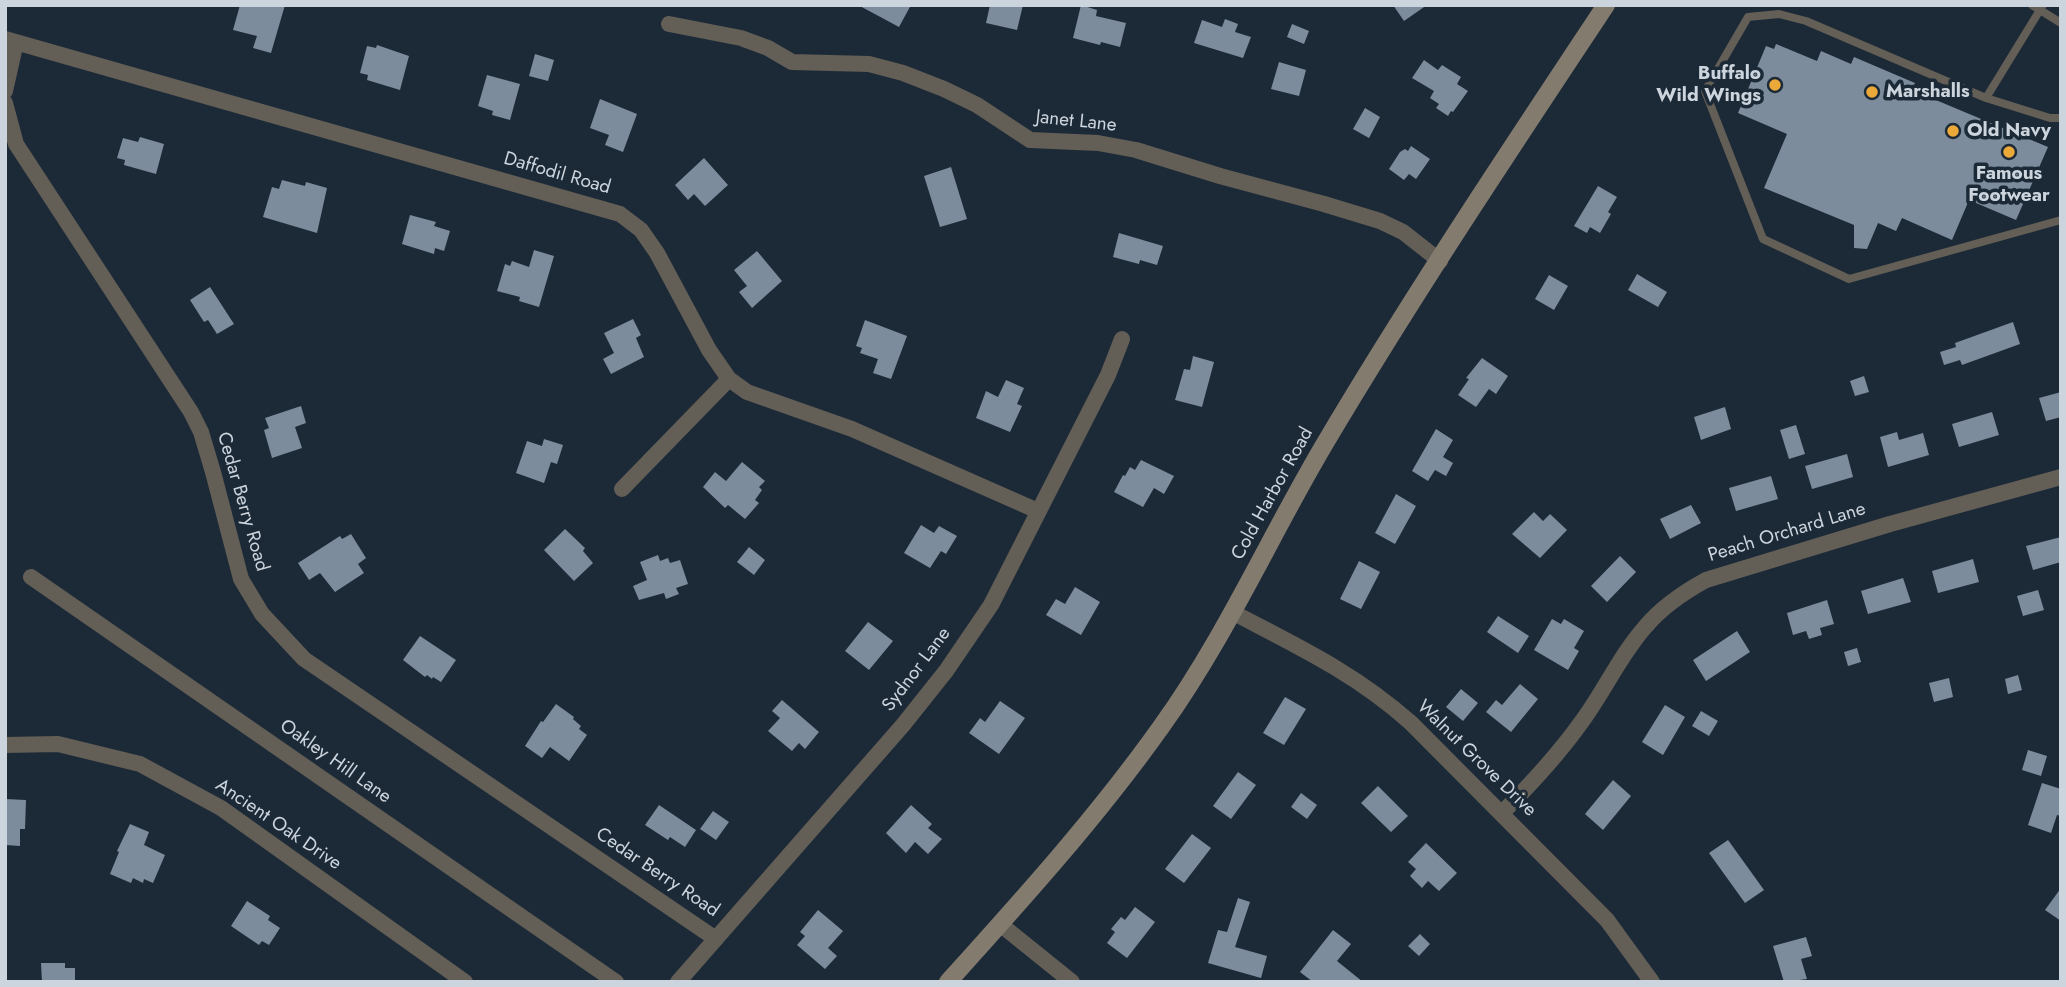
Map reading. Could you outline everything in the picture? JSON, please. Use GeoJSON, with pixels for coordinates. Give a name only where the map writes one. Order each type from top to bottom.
{"type":"FeatureCollection","features":[{"type":"Feature","properties":{"kind":"main road","name":"Cold Harbor Road"},"geometry":{"type":"LineString","coordinates":[[948,982],[1114,790],[1162,726],[1232,612],[1323,447],[1606,5]]}},
{"type":"Feature","properties":{"kind":"street","name":"Janet Lane"},"geometry":{"type":"LineString","coordinates":[[669,24],[741,38],[768,48],[792,62],[869,64],[903,73],[977,105],[1030,140],[1098,143],[1136,150],[1324,204],[1381,221],[1403,232],[1440,261]]}},
{"type":"Feature","properties":{"kind":"street"},"geometry":{"type":"LineString","coordinates":[[5,91],[11,40]]}},
{"type":"Feature","properties":{"kind":"street","name":"Daffodil Road"},"geometry":{"type":"LineString","coordinates":[[11,40],[620,214],[641,230],[657,253],[709,351],[729,379],[747,392],[852,429],[1038,512]]}},
{"type":"Feature","properties":{"kind":"street","name":"Cedar Berry Road"},"geometry":{"type":"LineString","coordinates":[[5,103],[16,144],[196,422],[213,472],[241,579],[262,614],[304,659],[716,939]]}},
{"type":"Feature","properties":{"kind":"street","name":"Sydnor Lane"},"geometry":{"type":"LineString","coordinates":[[678,982],[903,725],[946,671],[991,605],[1108,375],[1122,339]]}},
{"type":"Feature","properties":{"kind":"street"},"geometry":{"type":"LineString","coordinates":[[622,489],[729,379]]}},
{"type":"Feature","properties":{"kind":"street","name":"Peach Orchard Lane"},"geometry":{"type":"LineString","coordinates":[[1502,813],[1536,779],[1579,726],[1606,688],[1629,647],[1647,625],[1691,588],[1706,580],[1890,524],[2061,477]]}},
{"type":"Feature","properties":{"kind":"street","name":"Oakley Hill Lane"},"geometry":{"type":"LineString","coordinates":[[31,577],[616,982]]}},
{"type":"Feature","properties":{"kind":"street","name":"Walnut Grove Drive"},"geometry":{"type":"LineString","coordinates":[[1232,612],[1351,676],[1382,698],[1607,919],[1652,982]]}},
{"type":"Feature","properties":{"kind":"street","name":"Ancient Oak Drive"},"geometry":{"type":"LineString","coordinates":[[5,745],[58,744],[140,764],[221,808],[466,982]]}},
{"type":"Feature","properties":{"kind":"street"},"geometry":{"type":"LineString","coordinates":[[1000,924],[1072,982]]}},
{"type":"Feature","properties":{"kind":"lane"},"geometry":{"type":"LineString","coordinates":[[2032,5],[2042,8],[2061,23]]}},
{"type":"Feature","properties":{"kind":"lane"},"geometry":{"type":"LineString","coordinates":[[1986,98],[2042,8]]}},
{"type":"Feature","properties":{"kind":"lane"},"geometry":{"type":"LineString","coordinates":[[2061,118],[2050,118],[1986,98],[1806,21],[1779,14],[1748,18],[1705,91],[1763,239],[1849,279],[2061,220]]}},
{"type":"Feature","properties":{"kind":"building"},"geometry":{"type":"Polygon","coordinates":[[[240,5],[285,5],[271,53],[253,48],[257,36],[233,30],[240,5]]]}},
{"type":"Feature","properties":{"kind":"building"},"geometry":{"type":"Polygon","coordinates":[[[858,5],[911,5],[899,27],[858,5]]]}},
{"type":"Feature","properties":{"kind":"building"},"geometry":{"type":"Polygon","coordinates":[[[990,5],[1023,5],[1017,30],[986,23],[990,5]]]}},
{"type":"Feature","properties":{"kind":"building"},"geometry":{"type":"Polygon","coordinates":[[[1081,5],[1097,10],[1096,16],[1126,23],[1120,47],[1073,38],[1081,5]]]}},
{"type":"Feature","properties":{"kind":"building"},"geometry":{"type":"Polygon","coordinates":[[[1393,5],[1427,5],[1404,21],[1393,5]]]}},
{"type":"Feature","properties":{"kind":"building"},"geometry":{"type":"Polygon","coordinates":[[[1225,19],[1238,24],[1235,32],[1251,37],[1243,58],[1194,43],[1202,20],[1222,27],[1225,19]]]}},
{"type":"Feature","properties":{"kind":"building"},"geometry":{"type":"Polygon","coordinates":[[[1292,24],[1309,31],[1304,44],[1287,37],[1292,24]]]}},
{"type":"Feature","properties":{"kind":"building"},"geometry":{"type":"Polygon","coordinates":[[[1776,44],[1817,61],[1821,51],[1851,64],[1854,57],[1915,83],[1912,90],[2048,147],[2016,220],[1969,200],[1952,240],[1902,218],[1896,231],[1878,223],[1867,249],[1854,248],[1854,225],[1764,188],[1787,134],[1738,113],[1766,46],[1774,49],[1776,44]]]}},
{"type":"Feature","properties":{"kind":"building"},"geometry":{"type":"Polygon","coordinates":[[[377,45],[409,56],[400,90],[367,80],[368,75],[360,73],[367,46],[376,48],[377,45]]]}},
{"type":"Feature","properties":{"kind":"building"},"geometry":{"type":"Polygon","coordinates":[[[535,54],[554,60],[548,81],[529,76],[535,54]]]}},
{"type":"Feature","properties":{"kind":"building"},"geometry":{"type":"Polygon","coordinates":[[[1424,60],[1438,70],[1442,65],[1461,77],[1457,84],[1468,91],[1448,116],[1436,108],[1439,104],[1430,98],[1434,91],[1412,78],[1424,60]]]}},
{"type":"Feature","properties":{"kind":"building"},"geometry":{"type":"Polygon","coordinates":[[[1279,62],[1306,70],[1299,96],[1271,89],[1279,62]]]}},
{"type":"Feature","properties":{"kind":"building"},"geometry":{"type":"Polygon","coordinates":[[[487,75],[520,84],[510,120],[492,115],[493,111],[478,106],[487,75]]]}},
{"type":"Feature","properties":{"kind":"building"},"geometry":{"type":"Polygon","coordinates":[[[600,99],[637,114],[623,152],[605,145],[609,135],[590,128],[600,99]]]}},
{"type":"Feature","properties":{"kind":"building"},"geometry":{"type":"Polygon","coordinates":[[[1365,108],[1380,117],[1369,138],[1353,129],[1365,108]]]}},
{"type":"Feature","properties":{"kind":"building"},"geometry":{"type":"Polygon","coordinates":[[[140,137],[164,144],[156,174],[124,165],[125,160],[117,158],[123,138],[138,142],[140,137]]]}},
{"type":"Feature","properties":{"kind":"building"},"geometry":{"type":"Polygon","coordinates":[[[1411,146],[1430,159],[1416,179],[1409,174],[1404,180],[1389,169],[1400,152],[1405,149],[1408,151],[1411,146]]]}},
{"type":"Feature","properties":{"kind":"building"},"geometry":{"type":"Polygon","coordinates":[[[704,158],[728,185],[705,206],[694,194],[688,200],[675,185],[704,158]]]}},
{"type":"Feature","properties":{"kind":"building"},"geometry":{"type":"Polygon","coordinates":[[[951,167],[967,219],[940,227],[924,176],[951,167]]]}},
{"type":"Feature","properties":{"kind":"building"},"geometry":{"type":"Polygon","coordinates":[[[282,180],[305,186],[306,182],[327,188],[317,233],[263,217],[272,187],[279,189],[282,180]]]}},
{"type":"Feature","properties":{"kind":"building"},"geometry":{"type":"Polygon","coordinates":[[[1598,186],[1617,197],[1600,233],[1590,227],[1587,233],[1574,226],[1598,186]]]}},
{"type":"Feature","properties":{"kind":"building"},"geometry":{"type":"Polygon","coordinates":[[[410,215],[436,222],[434,226],[450,231],[444,251],[435,248],[434,254],[402,244],[410,215]]]}},
{"type":"Feature","properties":{"kind":"building"},"geometry":{"type":"Polygon","coordinates":[[[1119,233],[1163,246],[1157,265],[1140,260],[1139,264],[1113,257],[1119,233]]]}},
{"type":"Feature","properties":{"kind":"building"},"geometry":{"type":"Polygon","coordinates":[[[534,250],[554,256],[539,307],[519,301],[520,297],[497,291],[505,264],[510,266],[512,261],[529,267],[534,250]]]}},
{"type":"Feature","properties":{"kind":"building"},"geometry":{"type":"Polygon","coordinates":[[[757,251],[782,281],[752,308],[739,292],[747,286],[734,270],[757,251]]]}},
{"type":"Feature","properties":{"kind":"building"},"geometry":{"type":"Polygon","coordinates":[[[1637,274],[1667,292],[1658,307],[1628,290],[1637,274]]]}},
{"type":"Feature","properties":{"kind":"building"},"geometry":{"type":"Polygon","coordinates":[[[1549,275],[1568,286],[1554,310],[1535,299],[1549,275]]]}},
{"type":"Feature","properties":{"kind":"building"},"geometry":{"type":"Polygon","coordinates":[[[210,287],[234,324],[217,334],[208,320],[204,322],[190,300],[210,287]]]}},
{"type":"Feature","properties":{"kind":"building"},"geometry":{"type":"Polygon","coordinates":[[[633,319],[641,335],[636,338],[644,357],[611,374],[603,359],[614,353],[604,333],[633,319]]]}},
{"type":"Feature","properties":{"kind":"building"},"geometry":{"type":"Polygon","coordinates":[[[865,320],[907,336],[891,379],[873,373],[878,359],[860,353],[862,348],[856,346],[865,320]]]}},
{"type":"Feature","properties":{"kind":"building"},"geometry":{"type":"Polygon","coordinates":[[[2013,322],[2020,344],[1962,365],[1960,360],[1944,365],[1940,352],[1956,347],[1955,343],[2013,322]]]}},
{"type":"Feature","properties":{"kind":"building"},"geometry":{"type":"Polygon","coordinates":[[[1193,356],[1214,362],[1202,407],[1175,400],[1184,369],[1190,370],[1193,356]]]}},
{"type":"Feature","properties":{"kind":"building"},"geometry":{"type":"Polygon","coordinates":[[[1482,358],[1508,376],[1496,394],[1489,389],[1476,407],[1458,395],[1469,379],[1466,378],[1482,358]]]}},
{"type":"Feature","properties":{"kind":"building"},"geometry":{"type":"Polygon","coordinates":[[[1864,376],[1869,392],[1855,396],[1850,381],[1864,376]]]}},
{"type":"Feature","properties":{"kind":"building"},"geometry":{"type":"Polygon","coordinates":[[[1006,380],[1024,388],[1017,404],[1022,406],[1010,432],[976,418],[986,391],[998,397],[1006,380]]]}},
{"type":"Feature","properties":{"kind":"building"},"geometry":{"type":"Polygon","coordinates":[[[2061,392],[2061,417],[2046,421],[2039,398],[2061,392]]]}},
{"type":"Feature","properties":{"kind":"building"},"geometry":{"type":"Polygon","coordinates":[[[301,406],[306,423],[295,427],[302,448],[272,458],[264,430],[269,428],[265,418],[301,406]]]}},
{"type":"Feature","properties":{"kind":"building"},"geometry":{"type":"Polygon","coordinates":[[[1725,407],[1731,429],[1701,440],[1694,417],[1725,407]]]}},
{"type":"Feature","properties":{"kind":"building"},"geometry":{"type":"Polygon","coordinates":[[[1992,412],[1999,435],[1959,447],[1952,424],[1992,412]]]}},
{"type":"Feature","properties":{"kind":"building"},"geometry":{"type":"Polygon","coordinates":[[[1796,425],[1805,454],[1789,459],[1780,430],[1796,425]]]}},
{"type":"Feature","properties":{"kind":"building"},"geometry":{"type":"Polygon","coordinates":[[[1436,429],[1453,440],[1443,457],[1453,463],[1446,476],[1435,470],[1428,481],[1412,471],[1436,429]]]}},
{"type":"Feature","properties":{"kind":"building"},"geometry":{"type":"Polygon","coordinates":[[[1897,432],[1899,440],[1923,433],[1929,455],[1888,467],[1880,437],[1897,432]]]}},
{"type":"Feature","properties":{"kind":"building"},"geometry":{"type":"Polygon","coordinates":[[[544,439],[563,445],[557,464],[551,462],[544,483],[516,473],[527,441],[542,446],[544,439]]]}},
{"type":"Feature","properties":{"kind":"building"},"geometry":{"type":"Polygon","coordinates":[[[1847,454],[1853,477],[1812,489],[1805,466],[1847,454]]]}},
{"type":"Feature","properties":{"kind":"building"},"geometry":{"type":"Polygon","coordinates":[[[1141,460],[1174,476],[1164,494],[1154,488],[1143,507],[1114,492],[1123,475],[1125,476],[1130,467],[1135,470],[1141,460]]]}},
{"type":"Feature","properties":{"kind":"building"},"geometry":{"type":"Polygon","coordinates":[[[742,462],[765,481],[759,487],[762,490],[755,500],[759,503],[745,519],[728,505],[725,508],[703,487],[715,472],[726,481],[742,462]]]}},
{"type":"Feature","properties":{"kind":"building"},"geometry":{"type":"Polygon","coordinates":[[[1771,476],[1778,499],[1736,511],[1729,488],[1771,476]]]}},
{"type":"Feature","properties":{"kind":"building"},"geometry":{"type":"Polygon","coordinates":[[[1396,494],[1416,506],[1395,544],[1375,533],[1396,494]]]}},
{"type":"Feature","properties":{"kind":"building"},"geometry":{"type":"Polygon","coordinates":[[[1691,505],[1701,523],[1670,539],[1660,519],[1691,505]]]}},
{"type":"Feature","properties":{"kind":"building"},"geometry":{"type":"Polygon","coordinates":[[[1534,512],[1543,521],[1550,514],[1567,530],[1540,558],[1512,534],[1534,512]]]}},
{"type":"Feature","properties":{"kind":"building"},"geometry":{"type":"Polygon","coordinates":[[[921,525],[934,533],[939,526],[957,536],[946,554],[941,551],[930,568],[904,553],[921,525]]]}},
{"type":"Feature","properties":{"kind":"building"},"geometry":{"type":"Polygon","coordinates":[[[565,529],[585,548],[583,551],[593,563],[574,581],[544,550],[565,529]]]}},
{"type":"Feature","properties":{"kind":"building"},"geometry":{"type":"Polygon","coordinates":[[[351,534],[366,558],[358,564],[364,573],[335,592],[320,573],[309,580],[298,563],[340,536],[342,539],[351,534]]]}},
{"type":"Feature","properties":{"kind":"building"},"geometry":{"type":"Polygon","coordinates":[[[2061,537],[2061,562],[2033,570],[2026,546],[2061,537]]]}},
{"type":"Feature","properties":{"kind":"building"},"geometry":{"type":"Polygon","coordinates":[[[749,547],[765,560],[754,575],[737,562],[749,547]]]}},
{"type":"Feature","properties":{"kind":"building"},"geometry":{"type":"Polygon","coordinates":[[[658,555],[660,561],[668,558],[670,563],[680,560],[688,584],[676,588],[679,594],[666,599],[664,593],[639,600],[633,586],[647,580],[640,562],[658,555]]]}},
{"type":"Feature","properties":{"kind":"building"},"geometry":{"type":"Polygon","coordinates":[[[1620,556],[1636,572],[1607,602],[1591,586],[1620,556]]]}},
{"type":"Feature","properties":{"kind":"building"},"geometry":{"type":"Polygon","coordinates":[[[1973,559],[1979,582],[1938,593],[1932,571],[1973,559]]]}},
{"type":"Feature","properties":{"kind":"building"},"geometry":{"type":"Polygon","coordinates":[[[1359,561],[1380,572],[1361,609],[1340,599],[1359,561]]]}},
{"type":"Feature","properties":{"kind":"building"},"geometry":{"type":"Polygon","coordinates":[[[1903,578],[1911,602],[1868,614],[1861,591],[1903,578]]]}},
{"type":"Feature","properties":{"kind":"building"},"geometry":{"type":"Polygon","coordinates":[[[1075,587],[1100,602],[1081,635],[1046,615],[1056,599],[1065,604],[1075,587]]]}},
{"type":"Feature","properties":{"kind":"building"},"geometry":{"type":"Polygon","coordinates":[[[2038,590],[2044,610],[2023,616],[2017,596],[2038,590]]]}},
{"type":"Feature","properties":{"kind":"building"},"geometry":{"type":"Polygon","coordinates":[[[1827,600],[1834,624],[1820,628],[1822,635],[1809,639],[1806,631],[1793,635],[1787,613],[1827,600]]]}},
{"type":"Feature","properties":{"kind":"building"},"geometry":{"type":"Polygon","coordinates":[[[1498,616],[1529,636],[1518,653],[1487,632],[1498,616]]]}},
{"type":"Feature","properties":{"kind":"building"},"geometry":{"type":"Polygon","coordinates":[[[1552,619],[1561,624],[1564,619],[1584,631],[1574,648],[1579,651],[1568,670],[1534,650],[1552,619]]]}},
{"type":"Feature","properties":{"kind":"building"},"geometry":{"type":"Polygon","coordinates":[[[868,622],[893,641],[869,670],[845,651],[868,622]]]}},
{"type":"Feature","properties":{"kind":"building"},"geometry":{"type":"Polygon","coordinates":[[[1737,631],[1750,652],[1706,681],[1693,660],[1737,631]]]}},
{"type":"Feature","properties":{"kind":"building"},"geometry":{"type":"Polygon","coordinates":[[[420,636],[456,660],[441,682],[427,675],[425,677],[403,660],[420,636]]]}},
{"type":"Feature","properties":{"kind":"building"},"geometry":{"type":"Polygon","coordinates":[[[1857,648],[1861,662],[1848,666],[1844,652],[1857,648]]]}},
{"type":"Feature","properties":{"kind":"building"},"geometry":{"type":"Polygon","coordinates":[[[2018,675],[2022,690],[2008,694],[2005,679],[2018,675]]]}},
{"type":"Feature","properties":{"kind":"building"},"geometry":{"type":"Polygon","coordinates":[[[1949,678],[1953,697],[1934,702],[1929,683],[1949,678]]]}},
{"type":"Feature","properties":{"kind":"building"},"geometry":{"type":"Polygon","coordinates":[[[1520,684],[1538,699],[1511,732],[1486,712],[1496,700],[1502,705],[1520,684]]]}},
{"type":"Feature","properties":{"kind":"building"},"geometry":{"type":"Polygon","coordinates":[[[1461,689],[1478,703],[1463,721],[1446,707],[1461,689]]]}},
{"type":"Feature","properties":{"kind":"building"},"geometry":{"type":"Polygon","coordinates":[[[1285,697],[1306,709],[1284,745],[1263,733],[1285,697]]]}},
{"type":"Feature","properties":{"kind":"building"},"geometry":{"type":"Polygon","coordinates":[[[782,700],[819,732],[805,749],[799,743],[792,751],[768,731],[780,718],[772,711],[782,700]]]}},
{"type":"Feature","properties":{"kind":"building"},"geometry":{"type":"Polygon","coordinates":[[[1000,701],[1025,718],[999,754],[969,733],[980,718],[985,722],[1000,701]]]}},
{"type":"Feature","properties":{"kind":"building"},"geometry":{"type":"Polygon","coordinates":[[[556,704],[574,717],[581,726],[579,729],[587,735],[569,761],[550,747],[542,758],[525,746],[556,704]]]}},
{"type":"Feature","properties":{"kind":"building"},"geometry":{"type":"Polygon","coordinates":[[[1665,705],[1685,717],[1663,755],[1642,742],[1665,705]]]}},
{"type":"Feature","properties":{"kind":"building"},"geometry":{"type":"Polygon","coordinates":[[[1701,711],[1718,721],[1709,736],[1692,726],[1701,711]]]}},
{"type":"Feature","properties":{"kind":"building"},"geometry":{"type":"Polygon","coordinates":[[[2028,750],[2047,756],[2041,776],[2022,770],[2028,750]]]}},
{"type":"Feature","properties":{"kind":"building"},"geometry":{"type":"Polygon","coordinates":[[[1238,772],[1256,785],[1231,819],[1213,806],[1238,772]]]}},
{"type":"Feature","properties":{"kind":"building"},"geometry":{"type":"Polygon","coordinates":[[[1613,780],[1631,796],[1603,830],[1585,814],[1613,780]]]}},
{"type":"Feature","properties":{"kind":"building"},"geometry":{"type":"Polygon","coordinates":[[[2042,783],[2061,789],[2061,816],[2057,815],[2051,833],[2028,825],[2042,783]]]}},
{"type":"Feature","properties":{"kind":"building"},"geometry":{"type":"Polygon","coordinates":[[[1378,786],[1408,816],[1391,832],[1361,803],[1378,786]]]}},
{"type":"Feature","properties":{"kind":"building"},"geometry":{"type":"Polygon","coordinates":[[[1301,793],[1317,805],[1307,819],[1291,807],[1301,793]]]}},
{"type":"Feature","properties":{"kind":"building"},"geometry":{"type":"Polygon","coordinates":[[[5,799],[26,800],[25,829],[20,829],[20,846],[5,845],[5,799]]]}},
{"type":"Feature","properties":{"kind":"building"},"geometry":{"type":"Polygon","coordinates":[[[659,805],[696,830],[685,847],[645,825],[659,805]]]}},
{"type":"Feature","properties":{"kind":"building"},"geometry":{"type":"Polygon","coordinates":[[[911,805],[932,824],[928,828],[942,839],[928,854],[915,842],[906,853],[886,833],[911,805]]]}},
{"type":"Feature","properties":{"kind":"building"},"geometry":{"type":"Polygon","coordinates":[[[713,811],[729,822],[716,840],[700,829],[713,811]]]}},
{"type":"Feature","properties":{"kind":"building"},"geometry":{"type":"Polygon","coordinates":[[[130,824],[149,832],[144,845],[165,855],[153,883],[144,879],[143,883],[133,878],[131,883],[110,874],[130,824]]]}},
{"type":"Feature","properties":{"kind":"building"},"geometry":{"type":"Polygon","coordinates":[[[1192,834],[1211,848],[1184,883],[1165,869],[1192,834]]]}},
{"type":"Feature","properties":{"kind":"building"},"geometry":{"type":"Polygon","coordinates":[[[1728,840],[1764,890],[1745,903],[1709,853],[1728,840]]]}},
{"type":"Feature","properties":{"kind":"building"},"geometry":{"type":"Polygon","coordinates":[[[1426,843],[1457,873],[1439,891],[1428,881],[1422,888],[1410,876],[1416,869],[1408,862],[1426,843]]]}},
{"type":"Feature","properties":{"kind":"building"},"geometry":{"type":"Polygon","coordinates":[[[2061,888],[2061,921],[2045,910],[2061,888]]]}},
{"type":"Feature","properties":{"kind":"building"},"geometry":{"type":"Polygon","coordinates":[[[1238,898],[1250,902],[1235,947],[1267,956],[1261,978],[1208,963],[1218,930],[1227,932],[1238,898]]]}},
{"type":"Feature","properties":{"kind":"building"},"geometry":{"type":"Polygon","coordinates":[[[247,901],[270,916],[268,920],[280,928],[269,945],[262,941],[259,945],[231,926],[247,901]]]}},
{"type":"Feature","properties":{"kind":"building"},"geometry":{"type":"Polygon","coordinates":[[[1135,907],[1155,922],[1127,958],[1107,943],[1115,932],[1111,929],[1121,917],[1125,920],[1135,907]]]}},
{"type":"Feature","properties":{"kind":"building"},"geometry":{"type":"Polygon","coordinates":[[[818,910],[843,931],[828,948],[837,956],[825,969],[797,945],[805,936],[800,932],[818,910]]]}},
{"type":"Feature","properties":{"kind":"building"},"geometry":{"type":"Polygon","coordinates":[[[1333,930],[1351,944],[1337,961],[1363,982],[1313,982],[1300,972],[1333,930]]]}},
{"type":"Feature","properties":{"kind":"building"},"geometry":{"type":"Polygon","coordinates":[[[1420,934],[1430,944],[1419,956],[1408,946],[1420,934]]]}},
{"type":"Feature","properties":{"kind":"building"},"geometry":{"type":"Polygon","coordinates":[[[1806,937],[1812,956],[1801,959],[1807,979],[1784,982],[1773,946],[1806,937]]]}},
{"type":"Feature","properties":{"kind":"building"},"geometry":{"type":"Polygon","coordinates":[[[41,963],[65,963],[65,968],[75,968],[75,982],[42,982],[41,963]]]}},
{"type":"Feature","properties":{"kind":"place","name":"Buffalo Wild Wings"},"geometry":{"type":"Point","coordinates":[1775,85]}},
{"type":"Feature","properties":{"kind":"place","name":"Marshalls"},"geometry":{"type":"Point","coordinates":[1872,92]}},
{"type":"Feature","properties":{"kind":"place","name":"Old Navy"},"geometry":{"type":"Point","coordinates":[1953,131]}},
{"type":"Feature","properties":{"kind":"place","name":"Famous Footwear"},"geometry":{"type":"Point","coordinates":[2009,152]}}]}
